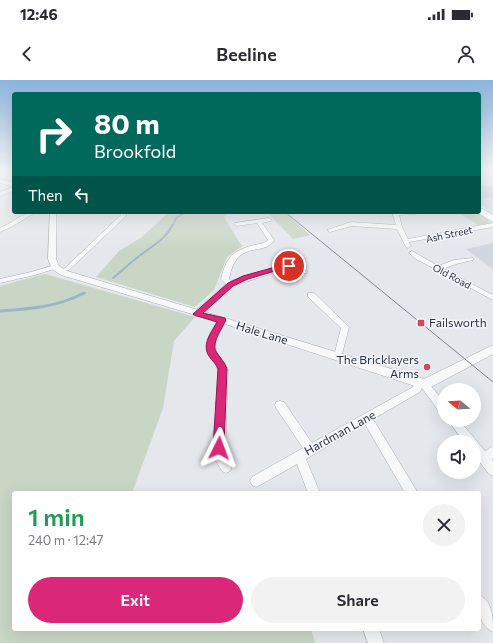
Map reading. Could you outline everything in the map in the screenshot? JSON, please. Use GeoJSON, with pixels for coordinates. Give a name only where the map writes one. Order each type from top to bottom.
{"type":"FeatureCollection","features":[{"type":"Feature","properties":{"kind":"highway"},"geometry":{"type":"LineString","coordinates":[[481,211],[493,218]]}},
{"type":"Feature","properties":{"kind":"street"},"geometry":{"type":"LineString","coordinates":[[0,230],[12,225],[28,214]]}},
{"type":"Feature","properties":{"kind":"street"},"geometry":{"type":"LineString","coordinates":[[53,214],[52,259],[58,269]]}},
{"type":"Feature","properties":{"kind":"street"},"geometry":{"type":"LineString","coordinates":[[0,281],[67,268],[124,214]]}},
{"type":"Feature","properties":{"kind":"street","name":"Old Road"},"geometry":{"type":"LineString","coordinates":[[395,214],[404,241],[411,252],[437,268],[493,298]]}},
{"type":"Feature","properties":{"kind":"street"},"geometry":{"type":"LineString","coordinates":[[237,224],[269,220]]}},
{"type":"Feature","properties":{"kind":"street"},"geometry":{"type":"LineString","coordinates":[[230,284],[225,279],[229,262],[233,256],[239,252],[270,242],[271,240],[258,221]]}},
{"type":"Feature","properties":{"kind":"street"},"geometry":{"type":"LineString","coordinates":[[330,230],[351,224],[399,227]]}},
{"type":"Feature","properties":{"kind":"street","name":"Ash Street"},"geometry":{"type":"LineString","coordinates":[[404,241],[493,225]]}},
{"type":"Feature","properties":{"kind":"street"},"geometry":{"type":"LineString","coordinates":[[286,257],[289,266]]}},
{"type":"Feature","properties":{"kind":"street"},"geometry":{"type":"LineString","coordinates":[[437,268],[454,262],[471,259]]}},
{"type":"Feature","properties":{"kind":"street"},"geometry":{"type":"LineString","coordinates":[[197,314],[230,284],[289,266],[305,272]]}},
{"type":"Feature","properties":{"kind":"street","name":"Hale Lane"},"geometry":{"type":"LineString","coordinates":[[58,269],[197,314],[222,320],[421,383]]}},
{"type":"Feature","properties":{"kind":"street"},"geometry":{"type":"LineString","coordinates":[[311,295],[345,328],[338,356]]}},
{"type":"Feature","properties":{"kind":"street"},"geometry":{"type":"LineString","coordinates":[[222,320],[210,348],[212,353],[221,363],[223,369],[219,456],[226,462]]}},
{"type":"Feature","properties":{"kind":"street","name":"Hardman Lane"},"geometry":{"type":"LineString","coordinates":[[256,481],[367,419],[417,389],[421,383],[429,383],[493,349]]}},
{"type":"Feature","properties":{"kind":"street"},"geometry":{"type":"LineString","coordinates":[[421,383],[437,402]]}},
{"type":"Feature","properties":{"kind":"street"},"geometry":{"type":"LineString","coordinates":[[280,405],[310,450]]}},
{"type":"Feature","properties":{"kind":"street"},"geometry":{"type":"LineString","coordinates":[[367,419],[411,491]]}},
{"type":"Feature","properties":{"kind":"street"},"geometry":{"type":"LineString","coordinates":[[458,427],[465,435]]}},
{"type":"Feature","properties":{"kind":"street"},"geometry":{"type":"LineString","coordinates":[[489,455],[493,470]]}},
{"type":"Feature","properties":{"kind":"street"},"geometry":{"type":"LineString","coordinates":[[299,456],[313,491]]}},
{"type":"Feature","properties":{"kind":"street"},"geometry":{"type":"LineString","coordinates":[[481,605],[493,624]]}},
{"type":"Feature","properties":{"kind":"street"},"geometry":{"type":"LineString","coordinates":[[372,631],[376,643]]}},
{"type":"Feature","properties":{"kind":"shaded area"},"geometry":{"type":"Polygon","coordinates":[[[481,196],[493,196],[493,212],[481,205],[481,196]]]}},
{"type":"Feature","properties":{"kind":"shaded area"},"geometry":{"type":"Polygon","coordinates":[[[493,243],[493,269],[466,249],[493,243]]]}},
{"type":"Feature","properties":{"kind":"green space"},"geometry":{"type":"Polygon","coordinates":[[[167,214],[227,214],[224,217],[242,246],[227,257],[214,290],[195,307],[96,277],[119,251],[142,237],[167,214]]]}},
{"type":"Feature","properties":{"kind":"green space"},"geometry":{"type":"Polygon","coordinates":[[[269,214],[286,214],[310,235],[293,239],[269,214]]]}},
{"type":"Feature","properties":{"kind":"green space"},"geometry":{"type":"Polygon","coordinates":[[[461,214],[478,214],[492,223],[478,225],[461,214]]]}},
{"type":"Feature","properties":{"kind":"green space"},"geometry":{"type":"Polygon","coordinates":[[[45,274],[195,317],[174,341],[163,408],[133,491],[12,491],[12,631],[312,631],[315,643],[0,643],[0,286],[45,274]]]}},
{"type":"Feature","properties":{"kind":"building"},"geometry":{"type":"Polygon","coordinates":[[[481,196],[493,197],[481,199],[481,196]]]}},
{"type":"Feature","properties":{"kind":"waterway"},"geometry":{"type":"LineString","coordinates":[[173,225],[176,218],[183,214]]}},
{"type":"Feature","properties":{"kind":"waterway"},"geometry":{"type":"LineString","coordinates":[[113,278],[160,241],[167,234],[173,224]]}},
{"type":"Feature","properties":{"kind":"waterway"},"geometry":{"type":"LineString","coordinates":[[0,311],[54,304],[82,294]]}},
{"type":"Feature","properties":{"kind":"tram line"},"geometry":{"type":"LineString","coordinates":[[287,214],[493,382]]}},
{"type":"Feature","properties":{"kind":"place","name":"Failsworth"},"geometry":{"type":"Point","coordinates":[421,323]}},
{"type":"Feature","properties":{"kind":"place","name":"The Bricklayers Arms"},"geometry":{"type":"Point","coordinates":[427,367]}},
{"type":"Feature","properties":{"kind":"route"},"geometry":{"type":"LineString","coordinates":[[219,448],[223,369],[221,363],[212,353],[210,348],[222,320],[197,314],[230,284],[289,266]]}}]}
